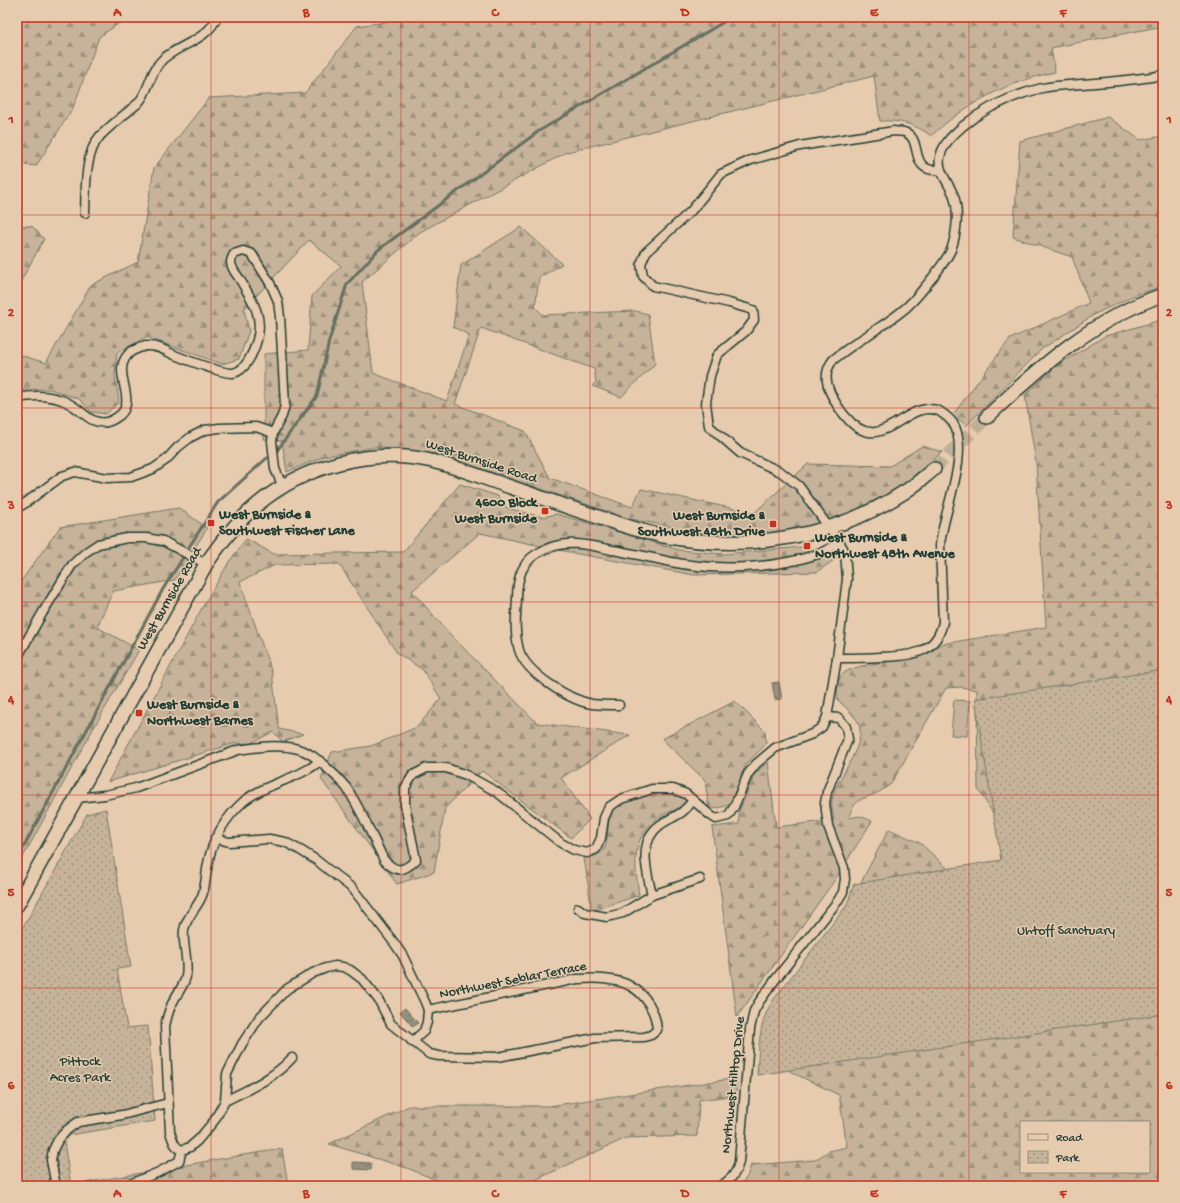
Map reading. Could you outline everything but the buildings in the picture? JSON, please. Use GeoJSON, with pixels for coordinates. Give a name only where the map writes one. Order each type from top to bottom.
{"type":"FeatureCollection","features":[{"type":"Feature","properties":{"kind":"main road"},"geometry":{"type":"LineString","coordinates":[[987,417],[1024,382],[1074,342],[1119,314],[1163,295]]}},
{"type":"Feature","properties":{"kind":"main road","name":"West Burnside Road"},"geometry":{"type":"LineString","coordinates":[[17,905],[206,564],[230,531],[257,505],[282,487],[314,471],[331,465],[373,457],[416,458],[443,464],[640,531],[680,539],[723,542],[777,539],[829,528],[881,506],[907,490],[934,469]]}},
{"type":"Feature","properties":{"kind":"street"},"geometry":{"type":"LineString","coordinates":[[85,213],[87,176],[90,156],[94,144],[139,103],[155,68],[162,60],[209,32],[217,17]]}},
{"type":"Feature","properties":{"kind":"street"},"geometry":{"type":"LineString","coordinates":[[837,658],[900,656],[914,654],[923,650],[937,640],[944,622],[940,545],[941,533],[954,484],[959,446],[958,435],[952,422],[936,410],[926,410],[916,412],[886,429],[866,432],[858,429],[838,409],[831,395],[826,379],[829,366],[833,360],[902,311],[916,298],[951,250],[957,224],[957,209],[953,195],[941,170],[940,158],[948,140],[978,114],[1010,99],[1043,88],[1132,80],[1163,75]]}},
{"type":"Feature","properties":{"kind":"street"},"geometry":{"type":"LineString","coordinates":[[76,798],[105,795],[136,788],[238,750],[255,747],[286,747],[299,749],[309,753],[320,761],[345,786],[356,803],[384,860],[390,866],[397,869],[408,868],[416,860],[405,805],[405,788],[413,775],[427,768],[446,768],[466,775],[497,792],[561,843],[574,850],[587,853],[596,850],[601,838],[604,818],[609,807],[621,799],[652,789],[673,789],[686,794],[710,815],[716,818],[728,816],[734,807],[748,774],[765,755],[775,748],[812,734],[822,727],[827,718],[837,658],[847,579],[845,552],[799,486],[781,472],[740,453],[709,426],[706,403],[710,376],[717,355],[746,331],[754,320],[753,310],[729,303],[653,286],[643,276],[641,264],[646,252],[691,211],[721,174],[751,160],[800,146],[904,132],[910,135],[914,141],[920,162],[924,166],[934,170],[941,170]]}},
{"type":"Feature","properties":{"kind":"street"},"geometry":{"type":"LineString","coordinates":[[17,398],[39,396],[50,397],[69,403],[90,420],[108,422],[115,419],[123,412],[126,406],[122,363],[126,356],[144,346],[154,346],[176,356],[223,371],[232,373],[239,370],[246,364],[252,353],[258,332],[258,321],[256,307],[233,269],[231,262],[234,254],[243,252],[252,254],[270,283],[278,301],[285,397],[282,416],[273,433],[273,454],[275,469],[282,487]]}},
{"type":"Feature","properties":{"kind":"street"},"geometry":{"type":"LineString","coordinates":[[17,508],[62,476],[69,473],[75,472],[107,478],[119,478],[131,477],[153,469],[166,460],[178,447],[191,437],[205,430],[256,427],[273,433]]}},
{"type":"Feature","properties":{"kind":"street"},"geometry":{"type":"LineString","coordinates":[[17,658],[72,565],[86,552],[98,544],[128,538],[146,538],[163,541],[206,564]]}},
{"type":"Feature","properties":{"kind":"street"},"geometry":{"type":"LineString","coordinates":[[620,705],[592,704],[561,692],[534,672],[526,664],[520,652],[516,637],[517,589],[520,575],[526,562],[534,555],[554,545],[580,544],[687,564],[738,567],[761,566],[816,554],[840,543]]}},
{"type":"Feature","properties":{"kind":"street","name":"Northwest Hilltop Drive"},"geometry":{"type":"LineString","coordinates":[[720,1186],[729,1181],[736,1172],[739,1162],[750,1036],[754,1012],[775,980],[837,902],[843,892],[845,879],[844,868],[828,826],[825,803],[827,792],[848,738],[846,727],[839,718],[827,718]]}},
{"type":"Feature","properties":{"kind":"street"},"geometry":{"type":"LineString","coordinates":[[182,1150],[178,1148],[174,1142],[170,1132],[165,1026],[168,1014],[186,977],[187,967],[184,932],[187,919],[203,894],[208,862],[215,838],[235,810],[246,800],[264,789],[310,769],[320,761]]}},
{"type":"Feature","properties":{"kind":"street"},"geometry":{"type":"LineString","coordinates":[[652,895],[645,862],[647,844],[652,834],[659,826],[672,816],[682,812],[693,801]]}},
{"type":"Feature","properties":{"kind":"street"},"geometry":{"type":"LineString","coordinates":[[182,1150],[190,1147],[198,1140],[214,1121],[225,1101],[227,1074],[242,1044],[260,1018],[288,989],[313,973],[335,966],[350,970],[362,979],[378,999],[391,1024],[412,1042],[424,1031],[427,1022],[428,1010],[421,991],[395,944],[353,889],[316,860],[285,842],[269,839],[229,842],[215,838]]}},
{"type":"Feature","properties":{"kind":"street"},"geometry":{"type":"LineString","coordinates":[[578,908],[585,913],[607,917],[623,914],[652,895],[700,879]]}},
{"type":"Feature","properties":{"kind":"street","name":"Northwest Seblar Terrace"},"geometry":{"type":"LineString","coordinates":[[412,1042],[428,1054],[439,1056],[498,1057],[595,1038],[644,1037],[651,1035],[657,1030],[652,1010],[648,1002],[641,994],[630,985],[601,978],[577,979],[428,1010]]}},
{"type":"Feature","properties":{"kind":"street"},"geometry":{"type":"LineString","coordinates":[[225,1101],[256,1086],[282,1069],[292,1058]]}},
{"type":"Feature","properties":{"kind":"street"},"geometry":{"type":"LineString","coordinates":[[56,1186],[51,1160],[53,1150],[58,1140],[67,1130],[78,1122],[122,1115],[168,1103]]}},
{"type":"Feature","properties":{"kind":"street"},"geometry":{"type":"LineString","coordinates":[[125,1186],[159,1172],[179,1161],[182,1150]]}},
{"type":"Feature","properties":{"kind":"green space"},"geometry":{"type":"Polygon","coordinates":[[[17,17],[128,17],[99,37],[73,108],[36,166],[17,164],[17,17]]]}},
{"type":"Feature","properties":{"kind":"green space"},"geometry":{"type":"Polygon","coordinates":[[[421,17],[1158,17],[1158,27],[1051,48],[1055,72],[1037,76],[988,95],[959,113],[931,136],[919,128],[907,124],[894,121],[880,121],[874,76],[567,152],[420,232],[362,282],[373,373],[447,401],[469,335],[453,327],[461,265],[521,227],[562,264],[539,278],[535,307],[543,315],[635,311],[648,314],[655,364],[621,397],[592,386],[596,382],[594,369],[481,328],[455,404],[525,431],[550,478],[632,507],[641,489],[754,513],[808,464],[890,466],[922,446],[942,452],[903,486],[833,522],[775,534],[722,536],[630,519],[446,457],[376,447],[325,456],[287,472],[282,441],[264,439],[264,354],[308,350],[312,296],[341,266],[309,240],[244,309],[249,331],[239,359],[222,364],[146,337],[117,353],[115,375],[119,402],[106,414],[92,412],[79,399],[50,389],[17,390],[17,354],[46,363],[91,285],[138,262],[154,168],[209,98],[305,93],[357,26],[421,17]]]}},
{"type":"Feature","properties":{"kind":"green space"},"geometry":{"type":"Polygon","coordinates":[[[1108,117],[1140,140],[1163,136],[1163,286],[1133,296],[1095,314],[1042,349],[966,426],[954,413],[1010,339],[1089,303],[1072,257],[1013,237],[1020,141],[1108,117]]]}},
{"type":"Feature","properties":{"kind":"green space"},"geometry":{"type":"Polygon","coordinates":[[[17,226],[32,226],[44,239],[17,288],[17,226]]]}},
{"type":"Feature","properties":{"kind":"green space"},"geometry":{"type":"Polygon","coordinates":[[[1161,320],[1163,324],[1163,1186],[739,1186],[747,1177],[751,1165],[815,1160],[829,1151],[847,1147],[839,1095],[791,1072],[775,1059],[849,905],[889,829],[920,843],[970,889],[1007,878],[999,823],[978,789],[977,690],[961,687],[946,688],[891,784],[879,792],[858,801],[853,807],[849,818],[860,816],[872,821],[834,881],[737,1017],[712,827],[739,824],[739,812],[754,775],[768,762],[776,827],[834,820],[832,806],[833,796],[837,785],[852,758],[859,739],[860,730],[858,722],[837,699],[840,677],[848,671],[857,667],[917,657],[934,650],[941,644],[1046,627],[1036,463],[1025,395],[1055,367],[1105,336],[1161,320]]]}},
{"type":"Feature","properties":{"kind":"green space"},"geometry":{"type":"Polygon","coordinates":[[[460,484],[498,496],[507,508],[542,517],[557,514],[679,550],[724,554],[802,547],[838,557],[817,572],[694,575],[578,554],[480,533],[412,591],[449,633],[537,723],[630,735],[561,778],[590,819],[571,838],[482,771],[445,808],[434,872],[397,884],[321,779],[332,752],[371,746],[417,727],[441,699],[423,670],[397,653],[339,564],[275,565],[240,582],[272,673],[279,729],[303,734],[283,742],[273,732],[249,744],[236,743],[108,782],[202,608],[229,562],[246,539],[274,554],[403,552],[460,484]]]}},
{"type":"Feature","properties":{"kind":"green space"},"geometry":{"type":"Polygon","coordinates":[[[179,508],[207,528],[175,580],[113,591],[97,627],[139,650],[93,729],[17,868],[17,584],[19,584],[60,527],[179,508]]]}},
{"type":"Feature","properties":{"kind":"green space"},"geometry":{"type":"Polygon","coordinates":[[[1160,654],[1163,654],[1163,670],[1160,654]]]}},
{"type":"Feature","properties":{"kind":"green space","name":"Uhtoff Sanctuary"},"geometry":{"type":"Polygon","coordinates":[[[1163,670],[1163,1014],[757,1075],[760,1036],[765,1016],[769,1008],[774,999],[847,905],[854,884],[1001,860],[975,699],[1163,670]]]}},
{"type":"Feature","properties":{"kind":"green space"},"geometry":{"type":"Polygon","coordinates":[[[954,700],[970,701],[967,736],[951,735],[954,700]]]}},
{"type":"Feature","properties":{"kind":"green space"},"geometry":{"type":"Polygon","coordinates":[[[735,701],[765,731],[766,744],[746,764],[730,805],[709,810],[705,780],[662,739],[735,701]]]}},
{"type":"Feature","properties":{"kind":"green space"},"geometry":{"type":"Polygon","coordinates":[[[672,792],[689,798],[675,810],[658,818],[649,826],[643,835],[636,853],[636,873],[639,895],[592,911],[584,857],[595,856],[601,853],[605,847],[610,816],[614,809],[619,805],[633,799],[672,792]]]}},
{"type":"Feature","properties":{"kind":"green space","name":"Pittock Acres Park"},"geometry":{"type":"Polygon","coordinates":[[[106,809],[131,967],[117,969],[127,1028],[148,1026],[155,1121],[63,1136],[71,1186],[17,1186],[17,938],[87,814],[106,809]]]}},
{"type":"Feature","properties":{"kind":"green space"},"geometry":{"type":"Polygon","coordinates":[[[737,1078],[736,1095],[699,1100],[697,1136],[626,1138],[522,1186],[451,1186],[407,1168],[329,1144],[409,1106],[549,1106],[737,1078]]]}},
{"type":"Feature","properties":{"kind":"green space"},"geometry":{"type":"Polygon","coordinates":[[[282,1149],[288,1185],[307,1186],[67,1186],[237,1156],[282,1149]]]}},
{"type":"Feature","properties":{"kind":"water"},"geometry":{"type":"Polygon","coordinates":[[[779,682],[782,699],[775,700],[772,683],[779,682]]]}},
{"type":"Feature","properties":{"kind":"water"},"geometry":{"type":"Polygon","coordinates":[[[405,1008],[418,1023],[413,1027],[400,1012],[405,1008]]]}},
{"type":"Feature","properties":{"kind":"water"},"geometry":{"type":"Polygon","coordinates":[[[353,1162],[371,1163],[371,1170],[353,1169],[353,1162]]]}},
{"type":"Feature","properties":{"kind":"waterway"},"geometry":{"type":"LineString","coordinates":[[278,449],[317,396],[329,341],[347,284],[378,250],[539,131],[732,17]]}},
{"type":"Feature","properties":{"kind":"waterway"},"geometry":{"type":"LineString","coordinates":[[189,547],[218,502],[267,458]]}},
{"type":"Feature","properties":{"kind":"waterway"},"geometry":{"type":"LineString","coordinates":[[17,859],[163,589],[184,556]]}},
{"type":"Feature","properties":{"kind":"tunnel"},"geometry":{"type":"LineString","coordinates":[[934,469],[987,417]]}},
{"type":"Feature","properties":{"kind":"place","name":"4600 Block West Burnside"},"geometry":{"type":"Point","coordinates":[545,511]}},
{"type":"Feature","properties":{"kind":"place","name":"West Burnside & Southwest Fischer Lane"},"geometry":{"type":"Point","coordinates":[211,523]}},
{"type":"Feature","properties":{"kind":"place","name":"West Burnside & Southwest 48th Drive"},"geometry":{"type":"Point","coordinates":[773,524]}},
{"type":"Feature","properties":{"kind":"place","name":"West Burnside & Northwest 48th Avenue"},"geometry":{"type":"Point","coordinates":[807,546]}},
{"type":"Feature","properties":{"kind":"place","name":"West Burnside & Northwest Barnes"},"geometry":{"type":"Point","coordinates":[139,713]}}]}
